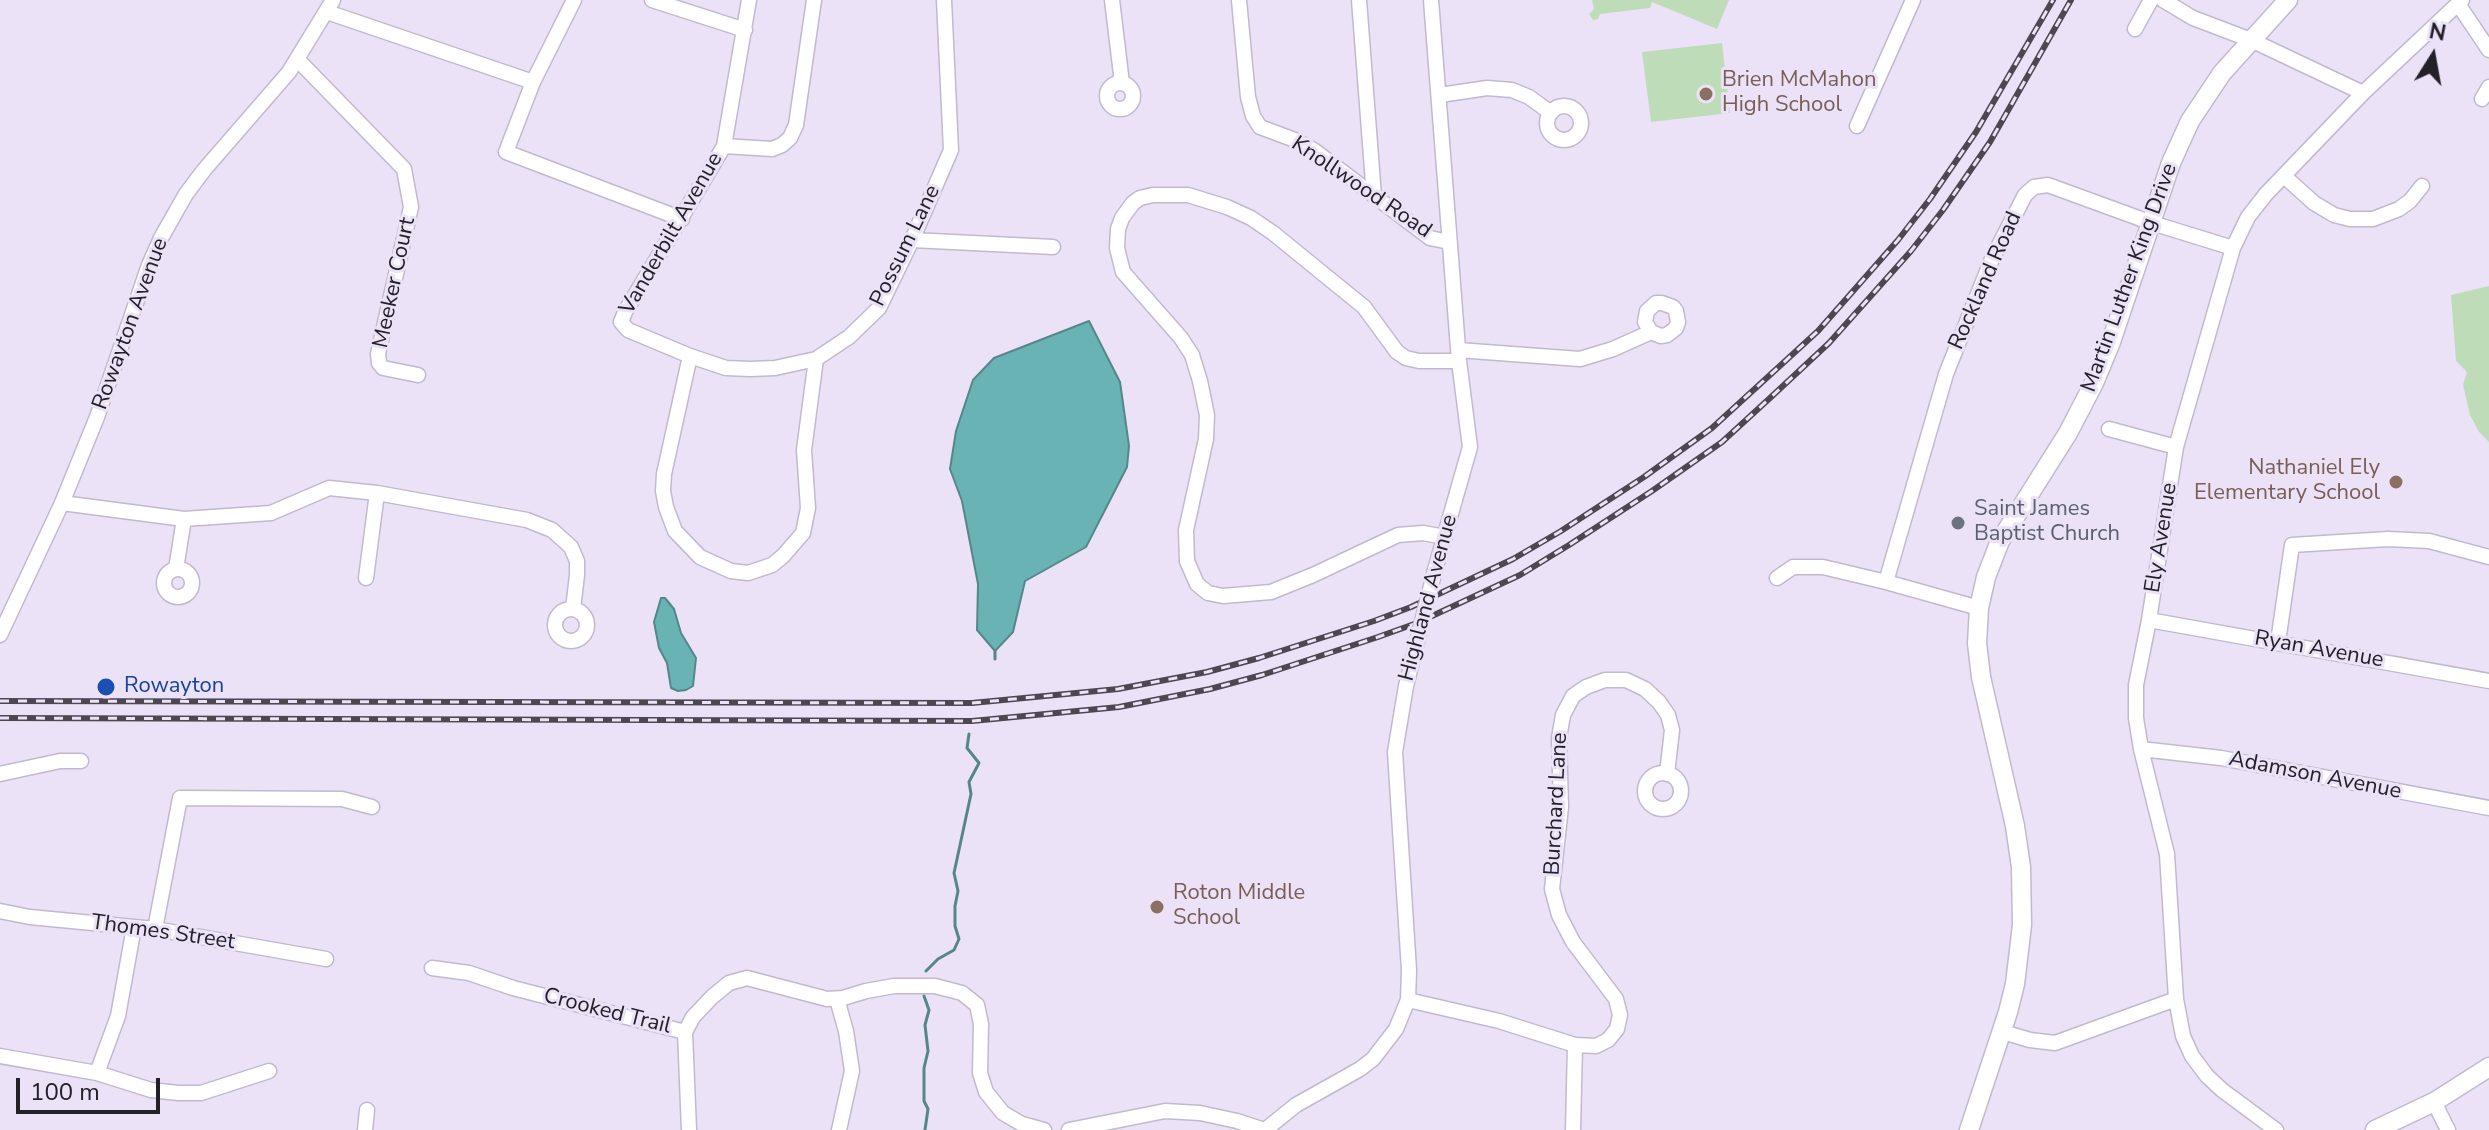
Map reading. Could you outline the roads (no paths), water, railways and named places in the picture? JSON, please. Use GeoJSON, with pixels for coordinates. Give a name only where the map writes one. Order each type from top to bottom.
{"type":"FeatureCollection","features":[{"type":"Feature","properties":{"kind":"main road","name":"Martin Luther King Drive"},"geometry":{"type":"LineString","coordinates":[[1969,1130],[2003,1032],[2021,942],[2021,867],[2015,826],[1981,677],[1977,643],[1979,608],[1986,577],[2000,541],[2068,433],[2094,383],[2171,163],[2190,121],[2222,73],[2288,0]]}},
{"type":"Feature","properties":{"kind":"main road"},"geometry":{"type":"LineString","coordinates":[[2375,1130],[2434,1102],[2489,1067]]}},
{"type":"Feature","properties":{"kind":"street"},"geometry":{"type":"LineString","coordinates":[[574,0],[533,82],[506,152],[682,219]]}},
{"type":"Feature","properties":{"kind":"street"},"geometry":{"type":"LineString","coordinates":[[652,0],[745,30]]}},
{"type":"Feature","properties":{"kind":"street","name":"Vanderbilt Avenue"},"geometry":{"type":"LineString","coordinates":[[622,326],[621,318],[724,146],[749,0]]}},
{"type":"Feature","properties":{"kind":"street"},"geometry":{"type":"LineString","coordinates":[[724,146],[772,149],[790,138],[796,125],[814,0]]}},
{"type":"Feature","properties":{"kind":"street","name":"Possum Lane"},"geometry":{"type":"LineString","coordinates":[[622,326],[690,356],[726,368],[750,369],[816,359],[849,337],[879,308],[951,150],[944,0]]}},
{"type":"Feature","properties":{"kind":"street"},"geometry":{"type":"LineString","coordinates":[[1112,0],[1122,83]]}},
{"type":"Feature","properties":{"kind":"street","name":"Knollwood Road"},"geometry":{"type":"LineString","coordinates":[[1239,0],[1248,97],[1253,116],[1260,127],[1315,151],[1430,238],[1449,242]]}},
{"type":"Feature","properties":{"kind":"street"},"geometry":{"type":"LineString","coordinates":[[1359,0],[1374,196]]}},
{"type":"Feature","properties":{"kind":"street","name":"Highland Avenue"},"geometry":{"type":"LineString","coordinates":[[1264,1130],[1296,1105],[1373,1059],[1396,1029],[1408,1000],[1409,970],[1395,752],[1406,686],[1470,447],[1449,242],[1431,0]]}},
{"type":"Feature","properties":{"kind":"street"},"geometry":{"type":"LineString","coordinates":[[1857,126],[1913,0]]}},
{"type":"Feature","properties":{"kind":"street"},"geometry":{"type":"LineString","coordinates":[[2135,29],[2151,0]]}},
{"type":"Feature","properties":{"kind":"street"},"geometry":{"type":"LineString","coordinates":[[2163,0],[2193,18],[2251,40],[2363,93]]}},
{"type":"Feature","properties":{"kind":"street"},"geometry":{"type":"LineString","coordinates":[[2460,2],[2489,50]]}},
{"type":"Feature","properties":{"kind":"street","name":"Ely Avenue"},"geometry":{"type":"LineString","coordinates":[[2276,1130],[2222,1090],[2192,1056],[2183,1036],[2176,999],[2167,854],[2141,749],[2136,718],[2136,685],[2176,447],[2233,248],[2248,217],[2284,176],[2363,93],[2460,2]]}},
{"type":"Feature","properties":{"kind":"street"},"geometry":{"type":"LineString","coordinates":[[330,6],[533,82]]}},
{"type":"Feature","properties":{"kind":"street","name":"Rowayton Avenue"},"geometry":{"type":"LineString","coordinates":[[0,635],[62,503],[107,391],[149,265],[174,213],[204,170],[297,59],[330,6]]}},
{"type":"Feature","properties":{"kind":"street","name":"Meeker Court"},"geometry":{"type":"LineString","coordinates":[[297,59],[404,169],[411,207],[378,354],[383,368],[418,375]]}},
{"type":"Feature","properties":{"kind":"street"},"geometry":{"type":"LineString","coordinates":[[1440,95],[1487,88],[1512,90],[1529,97],[1551,113]]}},
{"type":"Feature","properties":{"kind":"street"},"geometry":{"type":"LineString","coordinates":[[2284,176],[2314,203],[2334,215],[2350,219],[2373,219],[2399,209],[2422,186]]}},
{"type":"Feature","properties":{"kind":"street","name":"Rockland Road"},"geometry":{"type":"LineString","coordinates":[[1886,582],[1946,374],[1992,259],[2025,195],[2034,187],[2048,185],[2152,223],[2233,248]]}},
{"type":"Feature","properties":{"kind":"street"},"geometry":{"type":"LineString","coordinates":[[1445,537],[1423,533],[1398,535],[1271,592],[1223,596],[1208,593],[1197,584],[1187,561],[1186,530],[1206,439],[1207,415],[1192,355],[1181,338],[1123,272],[1117,248],[1118,229],[1133,203],[1153,195],[1188,195],[1251,218],[1364,307],[1397,352],[1406,358],[1419,361],[1459,356],[1580,359],[1651,332]]}},
{"type":"Feature","properties":{"kind":"street"},"geometry":{"type":"LineString","coordinates":[[912,240],[1053,247]]}},
{"type":"Feature","properties":{"kind":"street"},"geometry":{"type":"LineString","coordinates":[[690,356],[664,474],[666,507],[675,531],[700,557],[731,571],[748,573],[772,565],[803,533],[808,508],[804,450],[816,359]]}},
{"type":"Feature","properties":{"kind":"street"},"geometry":{"type":"LineString","coordinates":[[2109,429],[2176,447]]}},
{"type":"Feature","properties":{"kind":"street"},"geometry":{"type":"LineString","coordinates":[[62,503],[184,519],[271,513],[329,488],[377,493],[527,520],[552,530],[571,547],[577,561],[573,609]]}},
{"type":"Feature","properties":{"kind":"street"},"geometry":{"type":"LineString","coordinates":[[366,578],[377,493]]}},
{"type":"Feature","properties":{"kind":"street"},"geometry":{"type":"LineString","coordinates":[[176,569],[184,519]]}},
{"type":"Feature","properties":{"kind":"street"},"geometry":{"type":"LineString","coordinates":[[2278,642],[2292,545],[2388,539],[2429,541],[2489,557]]}},
{"type":"Feature","properties":{"kind":"street"},"geometry":{"type":"LineString","coordinates":[[1777,578],[1793,567],[1823,567],[1979,608]]}},
{"type":"Feature","properties":{"kind":"street","name":"Ryan Avenue"},"geometry":{"type":"LineString","coordinates":[[2149,620],[2489,681]]}},
{"type":"Feature","properties":{"kind":"street","name":"Burchard Lane"},"geometry":{"type":"LineString","coordinates":[[1575,1045],[1596,1046],[1608,1040],[1617,1029],[1620,1015],[1616,999],[1573,942],[1559,915],[1552,889],[1561,807],[1559,738],[1563,715],[1573,696],[1605,680],[1626,680],[1645,689],[1668,715],[1672,730],[1667,774]]}},
{"type":"Feature","properties":{"kind":"street","name":"Adamson Avenue"},"geometry":{"type":"LineString","coordinates":[[2141,749],[2221,758],[2489,808]]}},
{"type":"Feature","properties":{"kind":"street"},"geometry":{"type":"LineString","coordinates":[[0,774],[60,761],[81,761]]}},
{"type":"Feature","properties":{"kind":"street"},"geometry":{"type":"LineString","coordinates":[[155,929],[180,798],[342,799],[372,807]]}},
{"type":"Feature","properties":{"kind":"street","name":"Thomes Street"},"geometry":{"type":"LineString","coordinates":[[0,911],[30,917],[155,929],[326,959]]}},
{"type":"Feature","properties":{"kind":"street"},"geometry":{"type":"LineString","coordinates":[[97,1073],[118,1016],[134,927]]}},
{"type":"Feature","properties":{"kind":"street","name":"Crooked Trail"},"geometry":{"type":"LineString","coordinates":[[432,968],[469,973],[513,988],[685,1032],[693,1017],[712,997],[729,983],[747,978],[827,999],[894,986],[935,986],[962,993],[977,1005],[981,1024],[980,1073],[986,1092],[1003,1113],[1022,1124],[1044,1130]]}},
{"type":"Feature","properties":{"kind":"street"},"geometry":{"type":"LineString","coordinates":[[837,999],[852,1071],[839,1130]]}},
{"type":"Feature","properties":{"kind":"street"},"geometry":{"type":"LineString","coordinates":[[2003,1032],[2055,1043],[2176,999]]}},
{"type":"Feature","properties":{"kind":"street"},"geometry":{"type":"LineString","coordinates":[[1408,1000],[1499,1021],[1575,1045],[1573,1130]]}},
{"type":"Feature","properties":{"kind":"street"},"geometry":{"type":"LineString","coordinates":[[685,1032],[689,1130]]}},
{"type":"Feature","properties":{"kind":"street"},"geometry":{"type":"LineString","coordinates":[[0,1056],[97,1073],[151,1090],[201,1093],[269,1071]]}},
{"type":"Feature","properties":{"kind":"street"},"geometry":{"type":"LineString","coordinates":[[2434,1102],[2448,1130]]}},
{"type":"Feature","properties":{"kind":"street"},"geometry":{"type":"LineString","coordinates":[[365,1130],[367,1110]]}},
{"type":"Feature","properties":{"kind":"street"},"geometry":{"type":"LineString","coordinates":[[1069,1130],[1165,1111],[1200,1113],[1264,1130]]}},
{"type":"Feature","properties":{"kind":"waterway"},"geometry":{"type":"LineString","coordinates":[[995,651],[995,659]]}},
{"type":"Feature","properties":{"kind":"waterway"},"geometry":{"type":"LineString","coordinates":[[926,971],[954,950],[959,939],[955,926],[958,891],[954,873],[971,794],[969,782],[979,763],[967,748],[969,734]]}},
{"type":"Feature","properties":{"kind":"waterway"},"geometry":{"type":"LineString","coordinates":[[924,996],[929,1010],[925,1025],[928,1051],[924,1068],[924,1101],[928,1109],[925,1130]]}},
{"type":"Feature","properties":{"kind":"railway"},"geometry":{"type":"LineString","coordinates":[[0,701],[972,703],[1118,689],[1207,672],[1374,621],[1513,559],[1644,477],[1712,428],[1818,331],[1898,240],[1976,132],[2053,0]]}},
{"type":"Feature","properties":{"kind":"railway"},"geometry":{"type":"LineString","coordinates":[[0,718],[972,721],[1119,707],[1210,689],[1378,637],[1417,623],[1520,575],[1652,491],[1722,442],[1770,398],[1829,343],[1943,210],[1990,142],[2071,0]]}},
{"type":"Feature","properties":{"kind":"place","name":"Brien McMahon High School"},"geometry":{"type":"Point","coordinates":[1706,94]}},
{"type":"Feature","properties":{"kind":"place","name":"Nathaniel Ely Elementary School"},"geometry":{"type":"Point","coordinates":[2396,482]}},
{"type":"Feature","properties":{"kind":"place","name":"Saint James Baptist Church"},"geometry":{"type":"Point","coordinates":[1958,523]}},
{"type":"Feature","properties":{"kind":"place","name":"Rowayton"},"geometry":{"type":"Point","coordinates":[106,687]}},
{"type":"Feature","properties":{"kind":"place","name":"Roton Middle School"},"geometry":{"type":"Point","coordinates":[1157,907]}}]}
